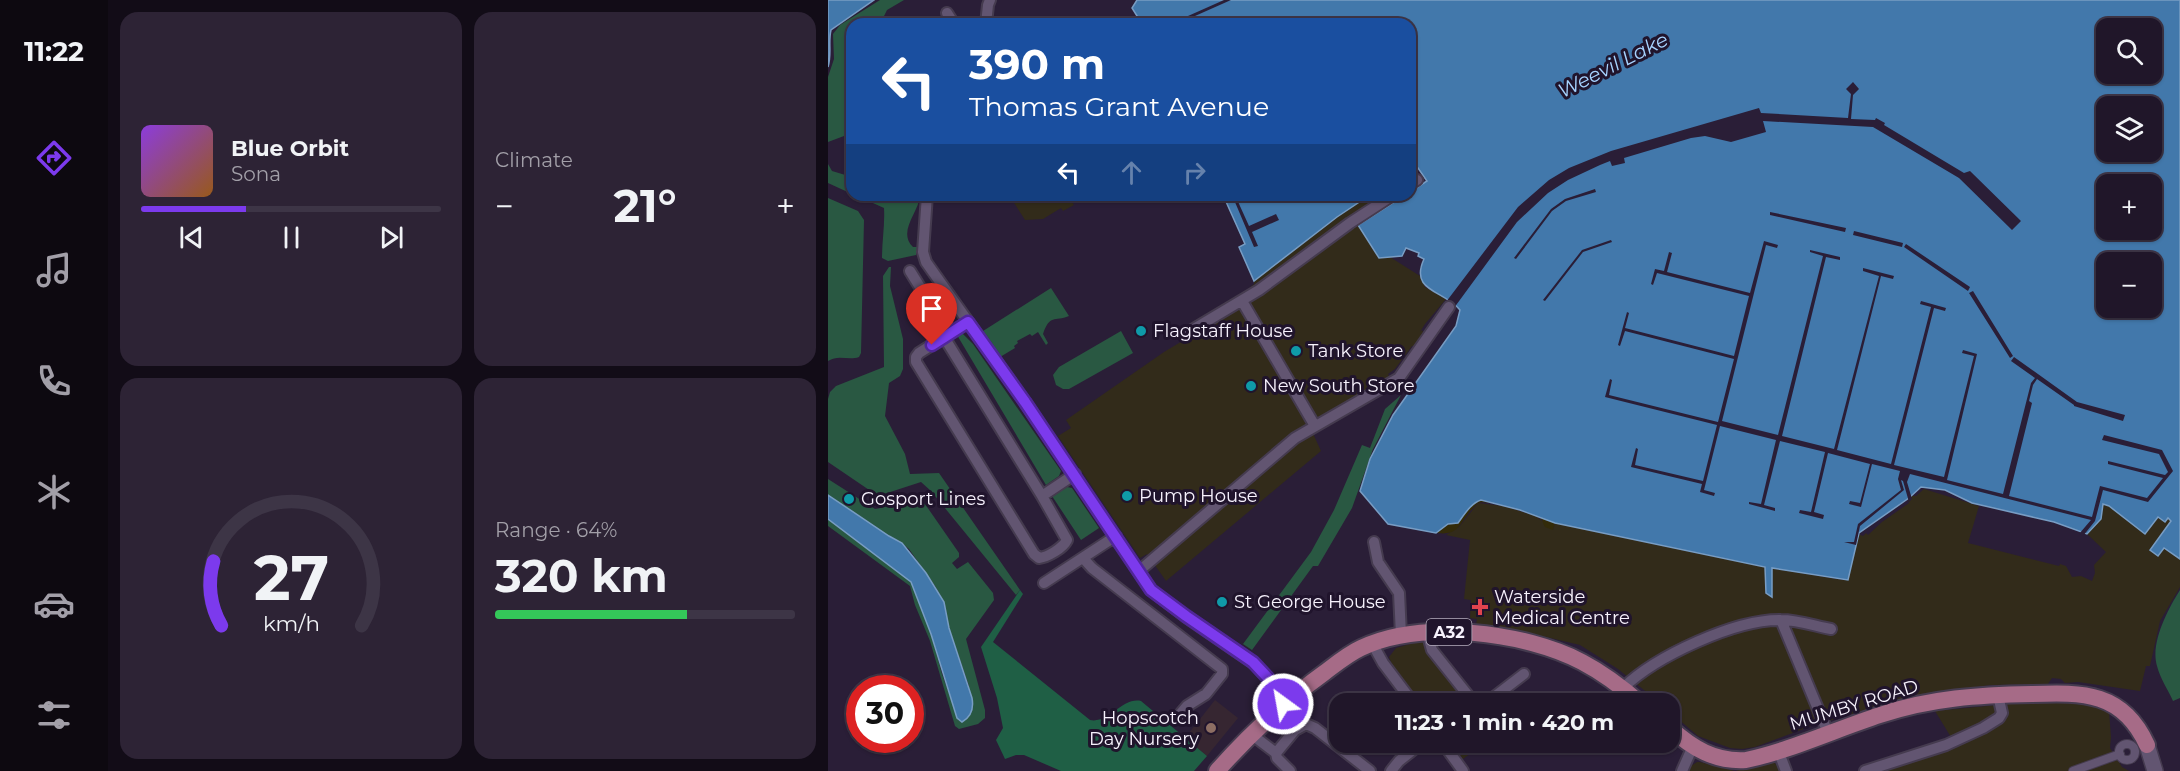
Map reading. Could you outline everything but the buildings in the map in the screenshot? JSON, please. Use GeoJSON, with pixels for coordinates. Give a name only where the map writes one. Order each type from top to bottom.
{"type":"FeatureCollection","features":[{"type":"Feature","properties":{"kind":"main road","name":"A32"},"geometry":{"type":"LineString","coordinates":[[1217,771],[1283,704],[1352,653],[1372,643],[1401,635],[1465,632],[1537,644],[1581,662],[1629,693]]}},
{"type":"Feature","properties":{"kind":"main road","name":"MUMBY ROAD"},"geometry":{"type":"LineString","coordinates":[[1680,736],[1709,755],[1731,760],[1750,759],[1880,714],[1923,703],[1950,698],[2060,693],[2101,698],[2115,705],[2129,717],[2141,747]]}},
{"type":"Feature","properties":{"kind":"main road"},"geometry":{"type":"LineString","coordinates":[[2141,747],[2155,771]]}},
{"type":"Feature","properties":{"kind":"street"},"geometry":{"type":"LineString","coordinates":[[987,18],[990,0]]}},
{"type":"Feature","properties":{"kind":"street"},"geometry":{"type":"LineString","coordinates":[[947,13],[950,18]]}},
{"type":"Feature","properties":{"kind":"street"},"geometry":{"type":"LineString","coordinates":[[927,201],[924,257],[1075,474],[1139,571],[1156,595],[1261,670],[1283,704]]}},
{"type":"Feature","properties":{"kind":"street"},"geometry":{"type":"LineString","coordinates":[[1187,333],[1242,301],[1384,201]]}},
{"type":"Feature","properties":{"kind":"street"},"geometry":{"type":"LineString","coordinates":[[910,271],[947,335],[1042,496],[1067,540],[1065,544],[1044,558],[1039,558],[1028,545],[916,362],[919,353],[947,335],[968,322]]}},
{"type":"Feature","properties":{"kind":"street"},"geometry":{"type":"LineString","coordinates":[[1242,301],[1315,426]]}},
{"type":"Feature","properties":{"kind":"street"},"geometry":{"type":"LineString","coordinates":[[1139,571],[1280,450],[1315,426],[1401,376],[1449,307]]}},
{"type":"Feature","properties":{"kind":"street"},"geometry":{"type":"LineString","coordinates":[[1042,496],[1075,474]]}},
{"type":"Feature","properties":{"kind":"street"},"geometry":{"type":"LineString","coordinates":[[1044,583],[1116,536]]}},
{"type":"Feature","properties":{"kind":"street"},"geometry":{"type":"LineString","coordinates":[[1374,542],[1378,562],[1399,591],[1401,635]]}},
{"type":"Feature","properties":{"kind":"street"},"geometry":{"type":"LineString","coordinates":[[1083,558],[1092,568],[1218,664],[1223,672],[1204,696],[1187,706],[1176,719]]}},
{"type":"Feature","properties":{"kind":"street"},"geometry":{"type":"LineString","coordinates":[[1781,620],[1828,733]]}},
{"type":"Feature","properties":{"kind":"street"},"geometry":{"type":"LineString","coordinates":[[1623,688],[1647,668],[1725,630],[1755,622],[1781,620],[1831,630]]}},
{"type":"Feature","properties":{"kind":"street"},"geometry":{"type":"LineString","coordinates":[[1427,632],[1432,651],[1466,693]]}},
{"type":"Feature","properties":{"kind":"street"},"geometry":{"type":"LineString","coordinates":[[1372,643],[1383,663],[1406,693]]}},
{"type":"Feature","properties":{"kind":"street"},"geometry":{"type":"LineString","coordinates":[[1218,664],[1231,648]]}},
{"type":"Feature","properties":{"kind":"street"},"geometry":{"type":"LineString","coordinates":[[1499,693],[1524,674]]}},
{"type":"Feature","properties":{"kind":"street"},"geometry":{"type":"LineString","coordinates":[[1865,771],[1938,748],[1983,728],[2000,718],[1998,695]]}},
{"type":"Feature","properties":{"kind":"street"},"geometry":{"type":"LineString","coordinates":[[1276,753],[1296,729],[1308,725],[1370,771]]}},
{"type":"Feature","properties":{"kind":"street"},"geometry":{"type":"LineString","coordinates":[[1251,734],[1276,753],[1277,758],[1290,771]]}},
{"type":"Feature","properties":{"kind":"street"},"geometry":{"type":"LineString","coordinates":[[2073,771],[2120,754],[2120,749],[2124,745],[2141,747]]}},
{"type":"Feature","properties":{"kind":"street"},"geometry":{"type":"LineString","coordinates":[[1682,771],[1693,746]]}},
{"type":"Feature","properties":{"kind":"street"},"geometry":{"type":"LineString","coordinates":[[1778,750],[1786,771]]}},
{"type":"Feature","properties":{"kind":"street"},"geometry":{"type":"LineString","coordinates":[[1391,771],[1410,753]]}},
{"type":"Feature","properties":{"kind":"street"},"geometry":{"type":"LineString","coordinates":[[1450,753],[1463,771]]}},
{"type":"Feature","properties":{"kind":"shaded area"},"geometry":{"type":"Polygon","coordinates":[[[1013,201],[1071,201],[1074,205],[1063,211],[1061,208],[1043,219],[1025,220],[1013,201]]]}},
{"type":"Feature","properties":{"kind":"shaded area"},"geometry":{"type":"Polygon","coordinates":[[[1361,201],[1396,201],[1359,225],[1379,258],[1390,257],[1420,276],[1425,287],[1446,299],[1425,324],[1415,346],[1412,346],[1395,369],[1388,374],[1392,382],[1311,429],[1321,451],[1166,581],[1147,554],[1140,558],[1058,436],[1071,428],[1066,420],[1184,340],[1179,330],[1248,289],[1254,281],[1321,228],[1361,201]]]}},
{"type":"Feature","properties":{"kind":"shaded area"},"geometry":{"type":"Polygon","coordinates":[[[1924,489],[1979,506],[1968,543],[2059,566],[2060,564],[2066,566],[2072,577],[2081,576],[2092,581],[2095,573],[2094,565],[2106,552],[2087,534],[2101,519],[2102,504],[2168,518],[2172,521],[2164,548],[2180,559],[2180,587],[2160,621],[2150,666],[2146,666],[2140,691],[2078,682],[2065,683],[2061,679],[2052,678],[2048,684],[1992,685],[1934,692],[1900,699],[1826,722],[1803,670],[1796,672],[1816,719],[1814,725],[1755,747],[1730,748],[1698,736],[1680,721],[1680,693],[1648,693],[1618,669],[1580,645],[1512,629],[1476,625],[1477,619],[1470,618],[1471,600],[1464,599],[1470,540],[1446,535],[1460,526],[1478,503],[1504,506],[1536,516],[1553,530],[1555,523],[1765,567],[1766,593],[1772,597],[1772,568],[1843,580],[1858,534],[1868,535],[1909,503],[1908,499],[1911,496],[1916,496],[1924,489]]]}},
{"type":"Feature","properties":{"kind":"shaded area"},"geometry":{"type":"Polygon","coordinates":[[[1421,639],[1428,652],[1459,693],[1413,693],[1392,665],[1389,657],[1396,648],[1421,639]]]}},
{"type":"Feature","properties":{"kind":"shaded area","name":"Hopscotch Day Nursery"},"geometry":{"type":"Polygon","coordinates":[[[1215,700],[1238,718],[1207,756],[1185,738],[1215,700]]]}},
{"type":"Feature","properties":{"kind":"shaded area"},"geometry":{"type":"Polygon","coordinates":[[[2050,700],[2086,702],[2109,711],[2110,748],[2122,767],[2129,771],[1883,771],[1957,747],[1935,711],[2050,700]]]}},
{"type":"Feature","properties":{"kind":"shaded area"},"geometry":{"type":"Polygon","coordinates":[[[1458,753],[1471,753],[1463,759],[1458,753]]]}},
{"type":"Feature","properties":{"kind":"shaded area"},"geometry":{"type":"Polygon","coordinates":[[[1773,761],[1782,771],[1735,771],[1773,761]]]}},
{"type":"Feature","properties":{"kind":"shaded area"},"geometry":{"type":"Polygon","coordinates":[[[1700,762],[1735,771],[1688,771],[1700,762]]]}},
{"type":"Feature","properties":{"kind":"green space"},"geometry":{"type":"Polygon","coordinates":[[[880,0],[904,0],[887,10],[883,18],[851,18],[880,0]]]}},
{"type":"Feature","properties":{"kind":"green space"},"geometry":{"type":"Polygon","coordinates":[[[846,21],[846,135],[828,142],[828,77],[834,59],[833,34],[846,21]]]}},
{"type":"Feature","properties":{"kind":"green space"},"geometry":{"type":"Polygon","coordinates":[[[828,164],[832,171],[846,175],[846,191],[828,183],[828,164]]]}},
{"type":"Feature","properties":{"kind":"green space"},"geometry":{"type":"Polygon","coordinates":[[[828,198],[858,211],[864,220],[861,353],[855,358],[836,358],[828,361],[828,198]]]}},
{"type":"Feature","properties":{"kind":"green space"},"geometry":{"type":"Polygon","coordinates":[[[868,201],[919,201],[907,235],[913,247],[917,247],[916,255],[888,261],[882,258],[884,208],[868,201]]]}},
{"type":"Feature","properties":{"kind":"green space"},"geometry":{"type":"Polygon","coordinates":[[[891,267],[890,286],[903,339],[903,369],[900,376],[889,383],[885,416],[905,454],[910,474],[939,473],[1020,590],[1016,595],[931,491],[921,482],[878,496],[828,462],[830,392],[836,386],[884,367],[883,276],[891,267]]]}},
{"type":"Feature","properties":{"kind":"green space"},"geometry":{"type":"Polygon","coordinates":[[[1051,288],[1069,316],[1050,321],[1043,334],[1048,343],[1046,345],[1038,332],[1032,336],[1030,334],[1017,341],[1015,348],[1000,357],[983,331],[1051,288]]]}},
{"type":"Feature","properties":{"kind":"green space"},"geometry":{"type":"Polygon","coordinates":[[[1121,331],[1133,353],[1069,389],[1056,385],[1053,375],[1059,367],[1121,331]]]}},
{"type":"Feature","properties":{"kind":"green space"},"geometry":{"type":"Polygon","coordinates":[[[962,333],[973,344],[1061,471],[1059,476],[1046,485],[957,335],[962,333]]]}},
{"type":"Feature","properties":{"kind":"green space"},"geometry":{"type":"Polygon","coordinates":[[[1401,395],[1373,449],[1352,508],[1318,566],[1313,566],[1252,650],[1243,644],[1311,552],[1334,510],[1362,445],[1370,448],[1385,409],[1401,395]]]}},
{"type":"Feature","properties":{"kind":"green space"},"geometry":{"type":"Polygon","coordinates":[[[828,479],[875,509],[913,501],[925,504],[959,553],[959,557],[952,563],[957,569],[968,562],[993,593],[994,600],[966,639],[985,710],[985,718],[978,724],[959,729],[955,726],[930,641],[910,586],[828,526],[828,519],[911,582],[931,634],[959,721],[969,686],[949,628],[944,602],[935,586],[909,549],[828,495],[828,479]]]}},
{"type":"Feature","properties":{"kind":"green space"},"geometry":{"type":"Polygon","coordinates":[[[1067,487],[1072,488],[1099,528],[1081,540],[1052,496],[1067,487]]]}},
{"type":"Feature","properties":{"kind":"green space"},"geometry":{"type":"Polygon","coordinates":[[[1020,590],[1023,594],[993,642],[1090,720],[1103,718],[1128,703],[1141,701],[1207,756],[1194,771],[1061,771],[1024,755],[1005,759],[996,740],[1003,728],[997,698],[981,647],[1020,590]]]}},
{"type":"Feature","properties":{"kind":"green space"},"geometry":{"type":"Polygon","coordinates":[[[2180,590],[2180,698],[2173,701],[2158,670],[2155,657],[2161,626],[2180,590]]]}},
{"type":"Feature","properties":{"kind":"sand"},"geometry":{"type":"Polygon","coordinates":[[[1482,499],[1545,515],[1555,523],[1553,530],[1545,527],[1541,519],[1530,513],[1499,504],[1482,502],[1476,504],[1455,530],[1446,533],[1431,532],[1437,527],[1456,521],[1474,503],[1482,499]]]}},
{"type":"Feature","properties":{"kind":"water"},"geometry":{"type":"Polygon","coordinates":[[[828,0],[874,0],[831,30],[828,67],[828,0]]]}},
{"type":"Feature","properties":{"kind":"water","name":"Weevil Lake"},"geometry":{"type":"Polygon","coordinates":[[[1137,0],[2180,0],[2180,559],[2164,548],[2158,556],[2150,550],[2171,521],[2168,518],[2165,522],[2158,517],[2145,534],[2109,506],[2103,504],[2101,519],[2087,534],[2054,522],[1972,503],[1945,490],[1921,487],[1859,533],[1848,580],[1772,568],[1772,597],[1766,593],[1765,567],[1555,523],[1520,510],[1481,500],[1471,506],[1458,523],[1448,524],[1436,533],[1388,524],[1360,491],[1370,459],[1393,415],[1456,326],[1460,310],[1425,284],[1421,278],[1424,259],[1418,256],[1419,253],[1406,248],[1402,256],[1379,258],[1358,225],[1396,201],[1416,201],[1416,188],[1427,181],[1418,168],[1416,169],[1416,18],[1138,18],[1132,8],[1137,0]]]}},
{"type":"Feature","properties":{"kind":"water"},"geometry":{"type":"Polygon","coordinates":[[[1226,201],[1361,201],[1254,281],[1239,247],[1245,244],[1226,201]]]}},
{"type":"Feature","properties":{"kind":"water"},"geometry":{"type":"Polygon","coordinates":[[[828,495],[902,543],[926,573],[944,602],[949,628],[972,698],[971,712],[962,722],[957,718],[931,634],[911,582],[828,519],[828,495]]]}},
{"type":"Feature","properties":{"kind":"pier"},"geometry":{"type":"Polygon","coordinates":[[[1224,0],[1231,0],[1190,18],[1184,18],[1224,0]]]}},
{"type":"Feature","properties":{"kind":"pier"},"geometry":{"type":"Polygon","coordinates":[[[1853,82],[1859,89],[1853,95],[1851,119],[1875,120],[1876,118],[1964,173],[1970,171],[2021,221],[2012,230],[1959,178],[1873,127],[1763,121],[1766,132],[1731,142],[1705,136],[1691,138],[1624,158],[1625,163],[1612,166],[1610,161],[1568,180],[1548,193],[1517,222],[1454,308],[1446,302],[1518,207],[1549,180],[1569,168],[1611,151],[1759,108],[1761,113],[1848,118],[1851,94],[1846,89],[1853,82]]]}},
{"type":"Feature","properties":{"kind":"pier"},"geometry":{"type":"Polygon","coordinates":[[[1595,189],[1596,192],[1566,201],[1552,211],[1516,259],[1514,258],[1551,209],[1565,199],[1595,189]]]}},
{"type":"Feature","properties":{"kind":"pier"},"geometry":{"type":"Polygon","coordinates":[[[1235,201],[1238,201],[1249,226],[1276,214],[1279,220],[1252,232],[1258,246],[1254,247],[1235,201]]]}},
{"type":"Feature","properties":{"kind":"pier"},"geometry":{"type":"Polygon","coordinates":[[[1770,212],[1846,228],[1845,232],[1770,215],[1770,212]]]}},
{"type":"Feature","properties":{"kind":"pier"},"geometry":{"type":"Polygon","coordinates":[[[1854,231],[1903,243],[1902,247],[1853,235],[1854,231]]]}},
{"type":"Feature","properties":{"kind":"pier"},"geometry":{"type":"Polygon","coordinates":[[[1611,240],[1612,242],[1583,252],[1545,301],[1543,300],[1582,250],[1611,240]]]}},
{"type":"Feature","properties":{"kind":"pier"},"geometry":{"type":"Polygon","coordinates":[[[1764,241],[1778,245],[1777,248],[1766,245],[1722,421],[1778,435],[1823,256],[1810,252],[1810,250],[1840,257],[1840,260],[1826,257],[1782,436],[1834,449],[1879,276],[1863,271],[1863,268],[1894,276],[1893,279],[1881,276],[1837,450],[1891,464],[1931,307],[1920,304],[1921,301],[1946,308],[1945,311],[1934,308],[1894,465],[1944,477],[1974,356],[1962,353],[1963,350],[1977,354],[1947,480],[2003,494],[2031,383],[2035,378],[2011,361],[2014,357],[2077,402],[2125,415],[2123,421],[2074,406],[2037,379],[2029,401],[2032,403],[2009,496],[2092,517],[2100,486],[2147,498],[2163,478],[2108,464],[2108,461],[2165,475],[2168,472],[2159,454],[2102,440],[2104,435],[2162,450],[2173,471],[2148,502],[2103,490],[2095,521],[2083,536],[2079,534],[2091,520],[1910,474],[1907,482],[1912,499],[1909,502],[1901,480],[1904,490],[1860,526],[1856,545],[1844,542],[1854,542],[1858,524],[1901,490],[1898,479],[1900,471],[1872,464],[1861,507],[1849,504],[1850,501],[1860,503],[1870,464],[1828,453],[1814,512],[1824,515],[1823,519],[1799,513],[1800,510],[1811,512],[1825,452],[1780,441],[1764,505],[1775,508],[1775,511],[1749,504],[1749,502],[1761,504],[1776,440],[1720,426],[1704,490],[1715,493],[1714,496],[1700,492],[1702,484],[1631,467],[1636,448],[1638,449],[1635,465],[1703,481],[1717,425],[1605,397],[1610,379],[1612,380],[1609,395],[1718,422],[1734,359],[1625,331],[1620,346],[1618,345],[1627,312],[1629,313],[1625,328],[1734,356],[1749,296],[1657,273],[1653,285],[1651,284],[1655,269],[1664,271],[1669,252],[1672,253],[1667,272],[1750,293],[1764,241]]]}},
{"type":"Feature","properties":{"kind":"pier"},"geometry":{"type":"Polygon","coordinates":[[[1906,244],[1970,287],[1968,291],[1904,247],[1906,244]]]}},
{"type":"Feature","properties":{"kind":"pier"},"geometry":{"type":"Polygon","coordinates":[[[1973,291],[2013,356],[2010,358],[1969,293],[1973,291]]]}},
{"type":"Feature","properties":{"kind":"place","name":"Flagstaff House"},"geometry":{"type":"Point","coordinates":[1141,331]}},
{"type":"Feature","properties":{"kind":"place","name":"Tank Store"},"geometry":{"type":"Point","coordinates":[1296,351]}},
{"type":"Feature","properties":{"kind":"place","name":"New South Store"},"geometry":{"type":"Point","coordinates":[1251,386]}},
{"type":"Feature","properties":{"kind":"place","name":"Pump House"},"geometry":{"type":"Point","coordinates":[1127,496]}},
{"type":"Feature","properties":{"kind":"place","name":"Gosport Lines"},"geometry":{"type":"Point","coordinates":[849,499]}},
{"type":"Feature","properties":{"kind":"place","name":"St George House"},"geometry":{"type":"Point","coordinates":[1222,602]}},
{"type":"Feature","properties":{"kind":"place","name":"Waterside Medical Centre"},"geometry":{"type":"Point","coordinates":[1480,607]}},
{"type":"Feature","properties":{"kind":"place","name":"Hopscotch Day Nursery"},"geometry":{"type":"Point","coordinates":[1211,728]}},
{"type":"Feature","properties":{"kind":"route"},"geometry":{"type":"LineString","coordinates":[[932,345],[968,322],[1025,402],[1151,590],[1221,642],[1253,662],[1268,678],[1283,704]]}}]}
